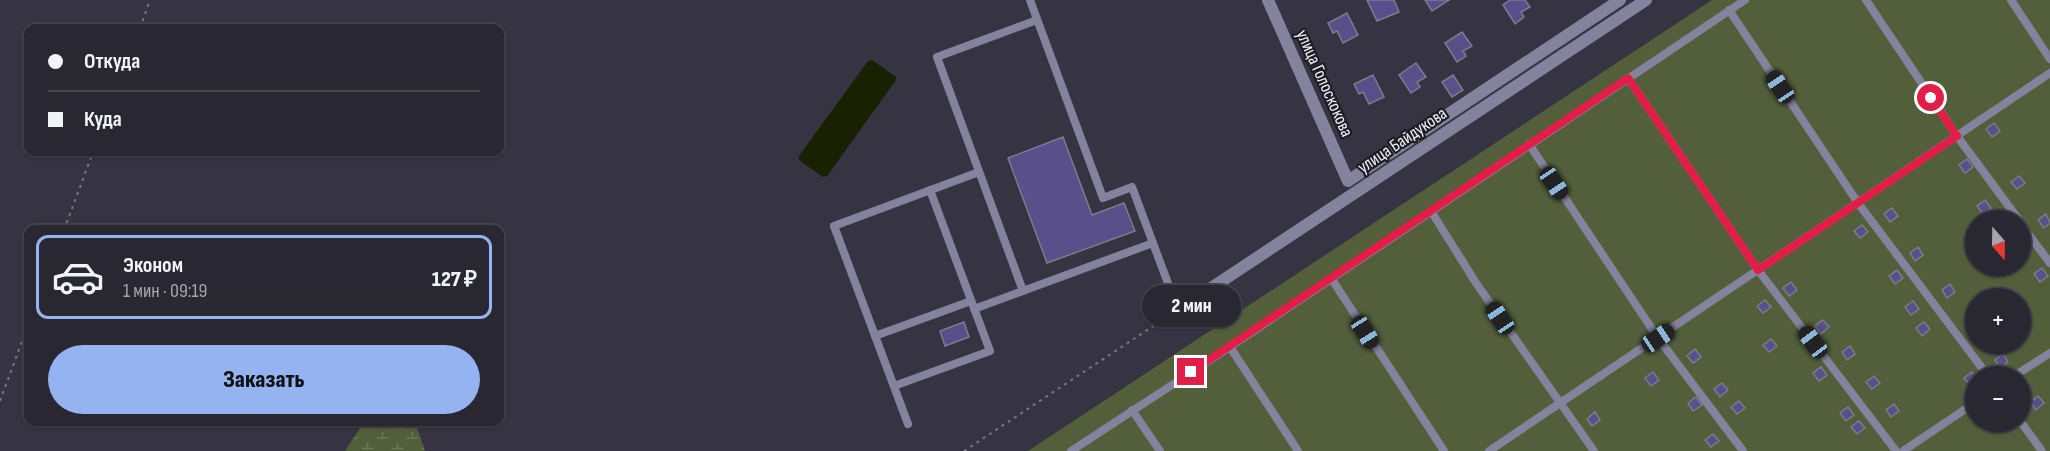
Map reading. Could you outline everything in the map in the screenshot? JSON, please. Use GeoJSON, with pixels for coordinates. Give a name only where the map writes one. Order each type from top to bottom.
{"type":"FeatureCollection","features":[{"type":"Feature","properties":{"kind":"street","name":"улица Голоскокова"},"geometry":{"type":"LineString","coordinates":[[1268,0],[1348,181]]}},
{"type":"Feature","properties":{"kind":"street","name":"улица Байдукова"},"geometry":{"type":"LineString","coordinates":[[1348,181],[1620,0]]}},
{"type":"Feature","properties":{"kind":"street","name":"улица Байдукова"},"geometry":{"type":"LineString","coordinates":[[1178,310],[1646,0]]}},
{"type":"Feature","properties":{"kind":"lane"},"geometry":{"type":"LineString","coordinates":[[1030,0],[1103,198],[1132,187],[1178,310]]}},
{"type":"Feature","properties":{"kind":"lane"},"geometry":{"type":"LineString","coordinates":[[1071,451],[1230,347],[1745,0]]}},
{"type":"Feature","properties":{"kind":"lane"},"geometry":{"type":"LineString","coordinates":[[1866,0],[1957,136],[2011,210]]}},
{"type":"Feature","properties":{"kind":"lane"},"geometry":{"type":"LineString","coordinates":[[2011,0],[2050,59]]}},
{"type":"Feature","properties":{"kind":"lane"},"geometry":{"type":"LineString","coordinates":[[1729,10],[1858,203],[1980,366]]}},
{"type":"Feature","properties":{"kind":"lane"},"geometry":{"type":"LineString","coordinates":[[1023,291],[937,57],[1037,20]]}},
{"type":"Feature","properties":{"kind":"lane"},"geometry":{"type":"LineString","coordinates":[[1489,451],[2050,73]]}},
{"type":"Feature","properties":{"kind":"lane"},"geometry":{"type":"LineString","coordinates":[[1628,78],[1758,270],[1896,451]]}},
{"type":"Feature","properties":{"kind":"lane"},"geometry":{"type":"LineString","coordinates":[[1529,144],[1658,338],[1743,451]]}},
{"type":"Feature","properties":{"kind":"lane"},"geometry":{"type":"LineString","coordinates":[[908,424],[834,226],[979,172]]}},
{"type":"Feature","properties":{"kind":"lane"},"geometry":{"type":"LineString","coordinates":[[894,387],[990,351],[930,190]]}},
{"type":"Feature","properties":{"kind":"lane"},"geometry":{"type":"LineString","coordinates":[[1431,212],[1476,283],[1594,451]]}},
{"type":"Feature","properties":{"kind":"lane"},"geometry":{"type":"LineString","coordinates":[[2031,237],[2050,262]]}},
{"type":"Feature","properties":{"kind":"lane"},"geometry":{"type":"LineString","coordinates":[[875,336],[1023,291],[1153,243]]}},
{"type":"Feature","properties":{"kind":"lane"},"geometry":{"type":"LineString","coordinates":[[1331,279],[1444,451]]}},
{"type":"Feature","properties":{"kind":"lane"},"geometry":{"type":"LineString","coordinates":[[1230,347],[1298,451]]}},
{"type":"Feature","properties":{"kind":"lane"},"geometry":{"type":"LineString","coordinates":[[2030,366],[2050,353]]}},
{"type":"Feature","properties":{"kind":"lane"},"geometry":{"type":"LineString","coordinates":[[1903,451],[1965,409]]}},
{"type":"Feature","properties":{"kind":"lane"},"geometry":{"type":"LineString","coordinates":[[1132,410],[1160,451]]}},
{"type":"Feature","properties":{"kind":"lane"},"geometry":{"type":"LineString","coordinates":[[2028,432],[2042,451]]}},
{"type":"Feature","properties":{"kind":"path"},"geometry":{"type":"LineString","coordinates":[[141,24],[150,0]]}},
{"type":"Feature","properties":{"kind":"path"},"geometry":{"type":"LineString","coordinates":[[66,225],[92,156]]}},
{"type":"Feature","properties":{"kind":"path"},"geometry":{"type":"LineString","coordinates":[[964,451],[1178,310]]}},
{"type":"Feature","properties":{"kind":"path"},"geometry":{"type":"LineString","coordinates":[[0,401],[24,336]]}},
{"type":"Feature","properties":{"kind":"green space"},"geometry":{"type":"Polygon","coordinates":[[[1712,0],[2050,0],[2050,451],[1028,451],[1712,0]]]}},
{"type":"Feature","properties":{"kind":"green space"},"geometry":{"type":"Polygon","coordinates":[[[361,426],[416,426],[425,451],[345,451],[361,426]]]}},
{"type":"Feature","properties":{"kind":"shaded area"},"geometry":{"type":"Polygon","coordinates":[[[872,60],[896,77],[896,80],[827,176],[823,177],[799,160],[799,156],[868,61],[872,60]]]}},
{"type":"Feature","properties":{"kind":"building"},"geometry":{"type":"Polygon","coordinates":[[[1367,0],[1394,0],[1399,12],[1377,21],[1367,0]]]}},
{"type":"Feature","properties":{"kind":"building"},"geometry":{"type":"Polygon","coordinates":[[[1425,0],[1449,0],[1432,11],[1425,0]]]}},
{"type":"Feature","properties":{"kind":"building"},"geometry":{"type":"Polygon","coordinates":[[[1510,0],[1525,0],[1530,7],[1521,12],[1524,17],[1515,24],[1503,5],[1510,0]]]}},
{"type":"Feature","properties":{"kind":"building"},"geometry":{"type":"Polygon","coordinates":[[[1347,13],[1358,35],[1343,43],[1337,31],[1333,33],[1328,23],[1347,13]]]}},
{"type":"Feature","properties":{"kind":"building"},"geometry":{"type":"Polygon","coordinates":[[[1462,32],[1472,46],[1463,51],[1466,56],[1457,62],[1445,43],[1462,32]]]}},
{"type":"Feature","properties":{"kind":"building"},"geometry":{"type":"Polygon","coordinates":[[[1416,63],[1426,77],[1417,82],[1420,87],[1411,93],[1399,75],[1416,63]]]}},
{"type":"Feature","properties":{"kind":"building"},"geometry":{"type":"Polygon","coordinates":[[[1373,75],[1384,97],[1369,104],[1363,92],[1359,94],[1354,84],[1373,75]]]}},
{"type":"Feature","properties":{"kind":"building"},"geometry":{"type":"Polygon","coordinates":[[[1453,75],[1463,90],[1452,97],[1442,82],[1453,75]]]}},
{"type":"Feature","properties":{"kind":"building"},"geometry":{"type":"Polygon","coordinates":[[[1994,123],[2000,131],[1992,137],[1986,129],[1994,123]]]}},
{"type":"Feature","properties":{"kind":"building"},"geometry":{"type":"Polygon","coordinates":[[[1063,137],[1092,215],[1124,203],[1135,231],[1047,263],[1008,158],[1063,137]]]}},
{"type":"Feature","properties":{"kind":"building"},"geometry":{"type":"Polygon","coordinates":[[[1967,159],[1973,167],[1965,173],[1959,165],[1967,159]]]}},
{"type":"Feature","properties":{"kind":"building"},"geometry":{"type":"Polygon","coordinates":[[[2019,176],[2025,183],[2017,189],[2011,182],[2019,176]]]}},
{"type":"Feature","properties":{"kind":"building"},"geometry":{"type":"Polygon","coordinates":[[[1985,200],[1991,208],[1980,210],[1977,206],[1985,200]]]}},
{"type":"Feature","properties":{"kind":"building"},"geometry":{"type":"Polygon","coordinates":[[[1892,208],[1898,216],[1890,222],[1884,214],[1892,208]]]}},
{"type":"Feature","properties":{"kind":"building"},"geometry":{"type":"Polygon","coordinates":[[[2046,214],[2050,223],[2044,228],[2038,220],[2046,214]]]}},
{"type":"Feature","properties":{"kind":"building"},"geometry":{"type":"Polygon","coordinates":[[[1862,225],[1868,232],[1860,238],[1854,231],[1862,225]]]}},
{"type":"Feature","properties":{"kind":"building"},"geometry":{"type":"Polygon","coordinates":[[[1918,247],[1923,255],[1915,261],[1910,253],[1918,247]]]}},
{"type":"Feature","properties":{"kind":"building"},"geometry":{"type":"Polygon","coordinates":[[[2042,268],[2048,276],[2040,282],[2034,274],[2042,268]]]}},
{"type":"Feature","properties":{"kind":"building"},"geometry":{"type":"Polygon","coordinates":[[[1897,270],[1903,278],[1895,284],[1889,276],[1897,270]]]}},
{"type":"Feature","properties":{"kind":"building"},"geometry":{"type":"Polygon","coordinates":[[[1791,282],[1797,290],[1789,296],[1783,288],[1791,282]]]}},
{"type":"Feature","properties":{"kind":"building"},"geometry":{"type":"Polygon","coordinates":[[[1950,284],[1955,292],[1947,298],[1942,290],[1950,284]]]}},
{"type":"Feature","properties":{"kind":"building"},"geometry":{"type":"Polygon","coordinates":[[[1765,300],[1771,307],[1763,313],[1757,306],[1765,300]]]}},
{"type":"Feature","properties":{"kind":"building"},"geometry":{"type":"Polygon","coordinates":[[[1913,301],[1919,309],[1911,315],[1905,307],[1913,301]]]}},
{"type":"Feature","properties":{"kind":"building"},"geometry":{"type":"Polygon","coordinates":[[[1823,320],[1829,327],[1821,334],[1815,326],[1823,320]]]}},
{"type":"Feature","properties":{"kind":"building"},"geometry":{"type":"Polygon","coordinates":[[[964,322],[969,337],[945,346],[940,331],[964,322]]]}},
{"type":"Feature","properties":{"kind":"building"},"geometry":{"type":"Polygon","coordinates":[[[1924,322],[1930,329],[1922,336],[1916,328],[1924,322]]]}},
{"type":"Feature","properties":{"kind":"building"},"geometry":{"type":"Polygon","coordinates":[[[1771,339],[1777,346],[1769,352],[1763,345],[1771,339]]]}},
{"type":"Feature","properties":{"kind":"building"},"geometry":{"type":"Polygon","coordinates":[[[1850,346],[1855,354],[1847,360],[1842,352],[1850,346]]]}},
{"type":"Feature","properties":{"kind":"building"},"geometry":{"type":"Polygon","coordinates":[[[1695,349],[1701,357],[1693,363],[1687,356],[1695,349]]]}},
{"type":"Feature","properties":{"kind":"building"},"geometry":{"type":"Polygon","coordinates":[[[2003,354],[2008,362],[1999,366],[1995,360],[2003,354]]]}},
{"type":"Feature","properties":{"kind":"building"},"geometry":{"type":"Polygon","coordinates":[[[1821,367],[1827,375],[1819,381],[1813,373],[1821,367]]]}},
{"type":"Feature","properties":{"kind":"building"},"geometry":{"type":"Polygon","coordinates":[[[1653,372],[1659,380],[1651,386],[1645,378],[1653,372]]]}},
{"type":"Feature","properties":{"kind":"building"},"geometry":{"type":"Polygon","coordinates":[[[1874,376],[1880,383],[1872,389],[1866,382],[1874,376]]]}},
{"type":"Feature","properties":{"kind":"building"},"geometry":{"type":"Polygon","coordinates":[[[1722,383],[1728,390],[1720,397],[1714,389],[1722,383]]]}},
{"type":"Feature","properties":{"kind":"building"},"geometry":{"type":"Polygon","coordinates":[[[2038,396],[2044,403],[2036,410],[2031,401],[2038,396]]]}},
{"type":"Feature","properties":{"kind":"building"},"geometry":{"type":"Polygon","coordinates":[[[1696,397],[1702,405],[1693,411],[1688,403],[1696,397]]]}},
{"type":"Feature","properties":{"kind":"building"},"geometry":{"type":"Polygon","coordinates":[[[1739,401],[1745,408],[1737,414],[1731,407],[1739,401]]]}},
{"type":"Feature","properties":{"kind":"building"},"geometry":{"type":"Polygon","coordinates":[[[1894,404],[1899,411],[1891,417],[1886,410],[1894,404]]]}},
{"type":"Feature","properties":{"kind":"building"},"geometry":{"type":"Polygon","coordinates":[[[1848,407],[1854,415],[1846,421],[1840,413],[1848,407]]]}},
{"type":"Feature","properties":{"kind":"building"},"geometry":{"type":"Polygon","coordinates":[[[1595,412],[1600,420],[1592,426],[1587,419],[1595,412]]]}},
{"type":"Feature","properties":{"kind":"building"},"geometry":{"type":"Polygon","coordinates":[[[1859,421],[1865,428],[1857,434],[1851,427],[1859,421]]]}},
{"type":"Feature","properties":{"kind":"building"},"geometry":{"type":"Polygon","coordinates":[[[1713,434],[1719,441],[1711,447],[1705,440],[1713,434]]]}},
{"type":"Feature","properties":{"kind":"route"},"geometry":{"type":"LineString","coordinates":[[1191,372],[1628,78],[1758,270],[1957,136],[1931,98]]}}]}
